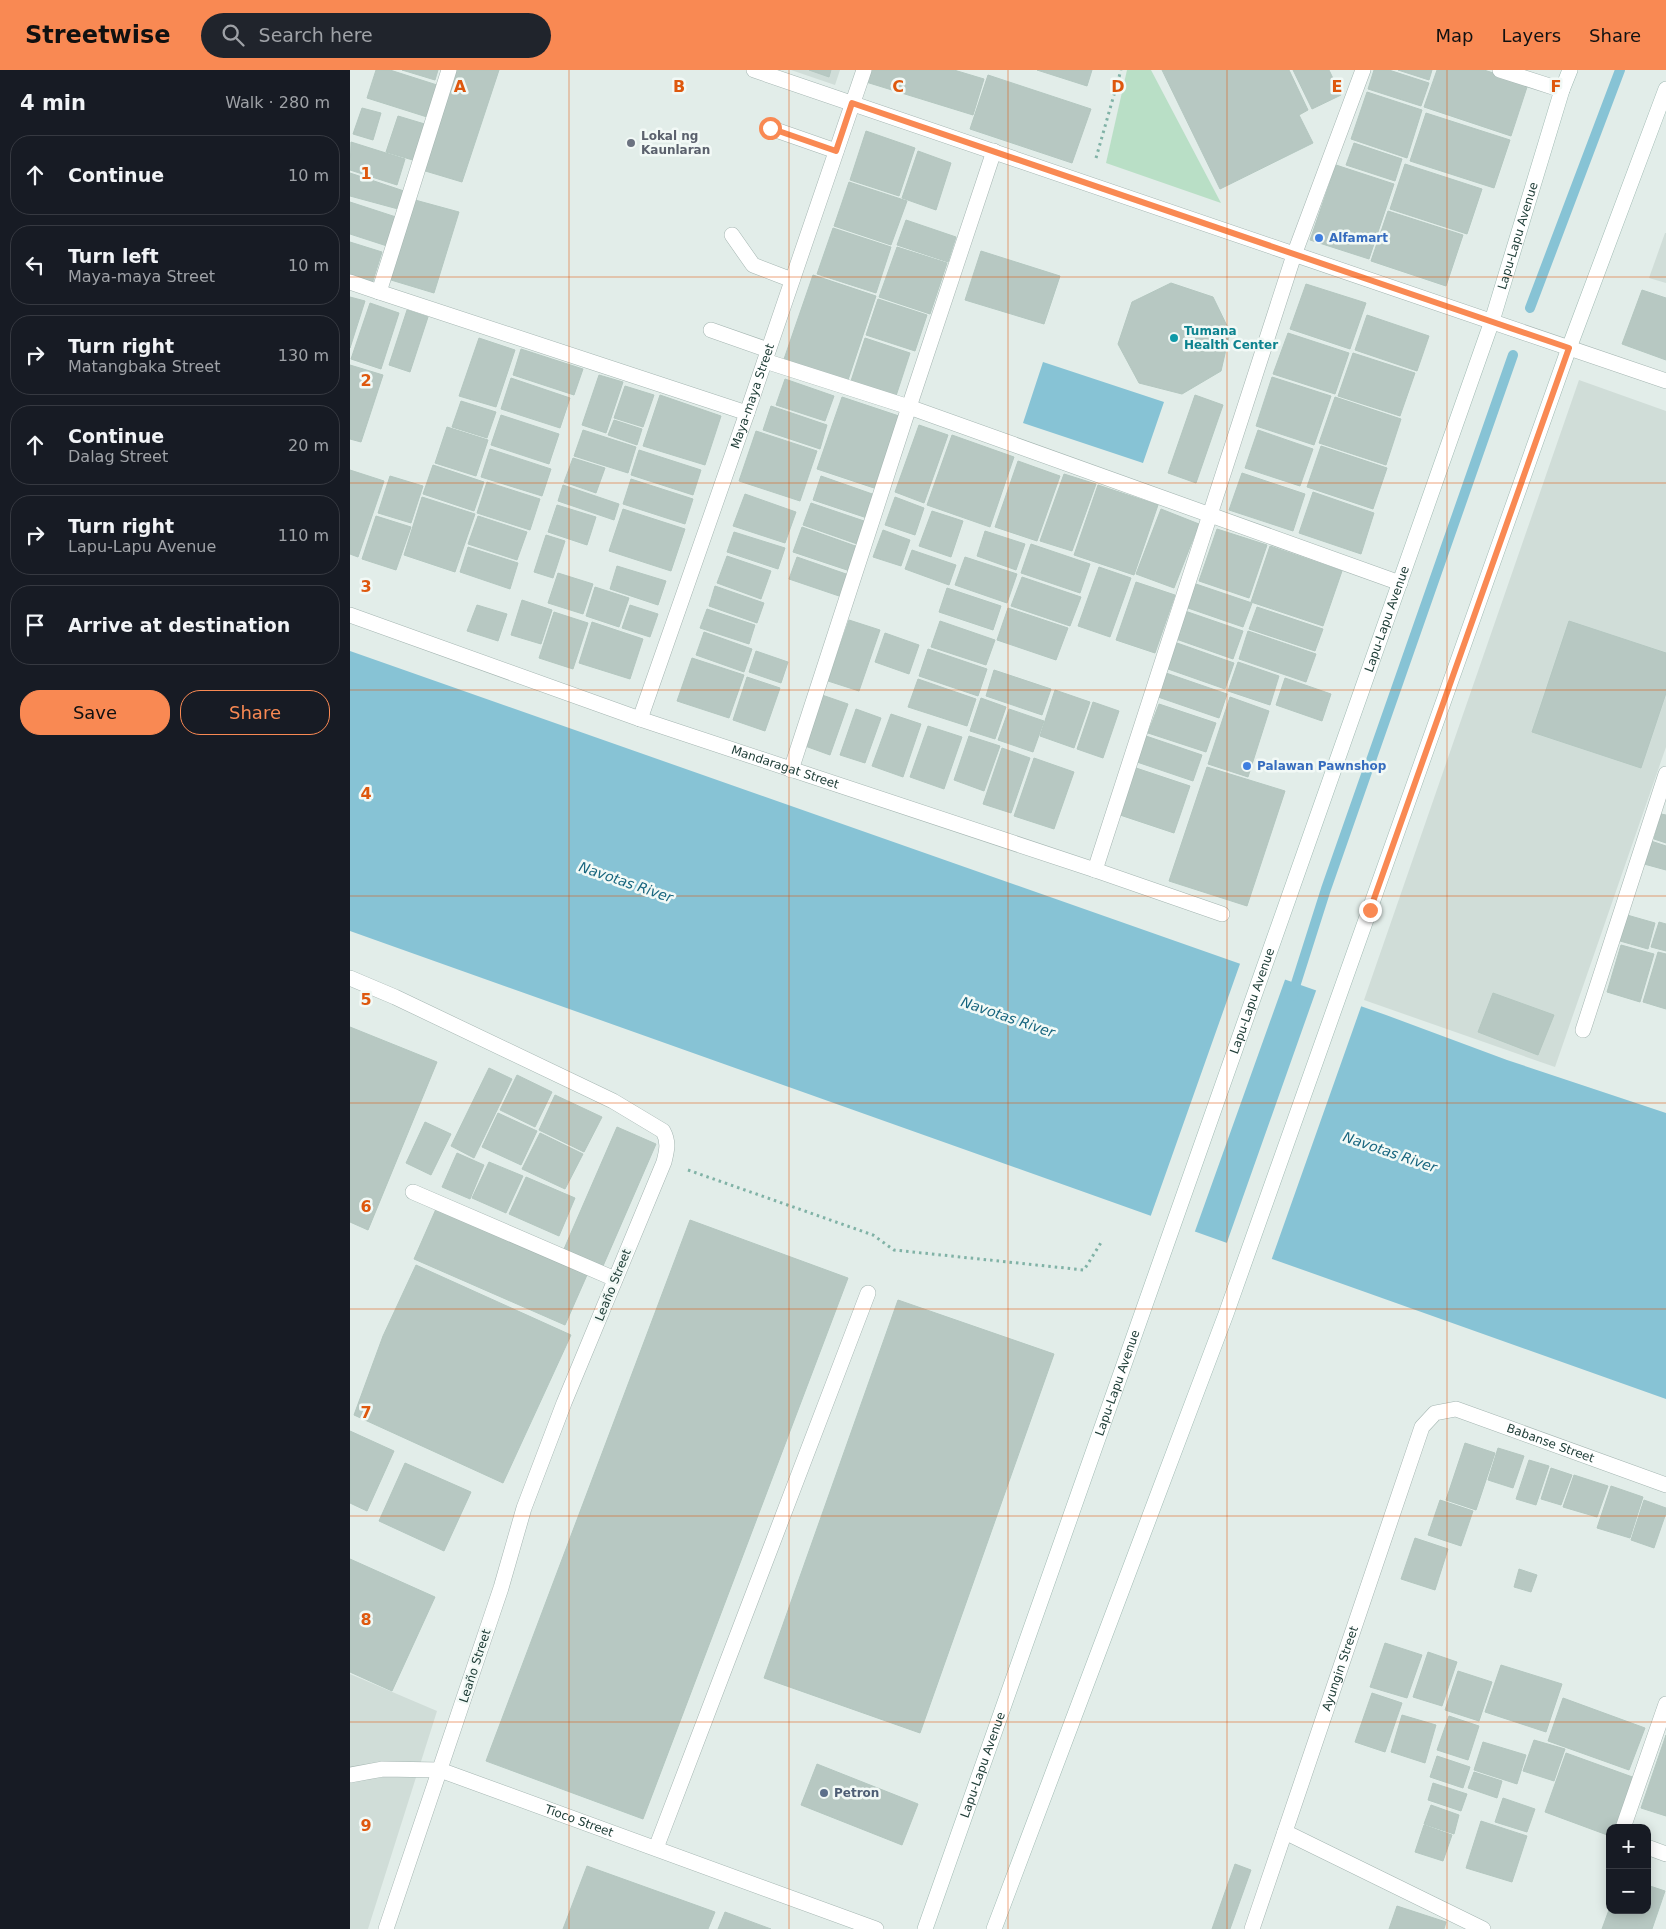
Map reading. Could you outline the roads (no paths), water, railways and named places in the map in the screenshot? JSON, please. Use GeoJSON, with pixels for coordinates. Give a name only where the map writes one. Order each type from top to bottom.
{"type":"FeatureCollection","features":[{"type":"Feature","properties":{"kind":"street"},"geometry":{"type":"LineString","coordinates":[[379,292],[448,70]]}},
{"type":"Feature","properties":{"kind":"street"},"geometry":{"type":"LineString","coordinates":[[754,70],[1666,381]]}},
{"type":"Feature","properties":{"kind":"street","name":"Maya-maya Street"},"geometry":{"type":"LineString","coordinates":[[640,720],[864,70]]}},
{"type":"Feature","properties":{"kind":"street"},"geometry":{"type":"LineString","coordinates":[[1095,870],[1294,255],[1363,70]]}},
{"type":"Feature","properties":{"kind":"street"},"geometry":{"type":"LineString","coordinates":[[1500,70],[1562,90]]}},
{"type":"Feature","properties":{"kind":"street","name":"Lapu-Lapu Avenue"},"geometry":{"type":"LineString","coordinates":[[926,1929],[1157,1268],[1492,321],[1562,90],[1570,70]]}},
{"type":"Feature","properties":{"kind":"street"},"geometry":{"type":"LineString","coordinates":[[994,1929],[1232,1298],[1569,348],[1666,89]]}},
{"type":"Feature","properties":{"kind":"street"},"geometry":{"type":"LineString","coordinates":[[770,128],[836,151]]}},
{"type":"Feature","properties":{"kind":"street"},"geometry":{"type":"LineString","coordinates":[[791,770],[994,151]]}},
{"type":"Feature","properties":{"kind":"street"},"geometry":{"type":"LineString","coordinates":[[732,235],[753,265],[792,280]]}},
{"type":"Feature","properties":{"kind":"street"},"geometry":{"type":"LineString","coordinates":[[350,282],[747,413]]}},
{"type":"Feature","properties":{"kind":"street"},"geometry":{"type":"LineString","coordinates":[[711,330],[766,356],[1400,583]]}},
{"type":"Feature","properties":{"kind":"street","name":"Mandaragat Street"},"geometry":{"type":"LineString","coordinates":[[350,615],[640,720],[1095,870],[1222,914]]}},
{"type":"Feature","properties":{"kind":"street"},"geometry":{"type":"LineString","coordinates":[[1583,1030],[1666,774]]}},
{"type":"Feature","properties":{"kind":"street","name":"Leaño Street"},"geometry":{"type":"LineString","coordinates":[[350,978],[613,1101],[663,1131],[667,1138],[668,1147],[664,1162],[564,1403],[524,1508],[501,1588],[440,1770]]}},
{"type":"Feature","properties":{"kind":"street"},"geometry":{"type":"LineString","coordinates":[[413,1192],[615,1279]]}},
{"type":"Feature","properties":{"kind":"street"},"geometry":{"type":"LineString","coordinates":[[656,1848],[868,1293]]}},
{"type":"Feature","properties":{"kind":"street","name":"Babanse Street"},"geometry":{"type":"LineString","coordinates":[[1435,1413],[1456,1409],[1666,1484]]}},
{"type":"Feature","properties":{"kind":"street","name":"Ayungin Street"},"geometry":{"type":"LineString","coordinates":[[1252,1929],[1422,1426],[1435,1413]]}},
{"type":"Feature","properties":{"kind":"street"},"geometry":{"type":"LineString","coordinates":[[1624,1824],[1666,1704]]}},
{"type":"Feature","properties":{"kind":"street","name":"Tioco Street"},"geometry":{"type":"LineString","coordinates":[[350,1776],[383,1768],[440,1770],[876,1929]]}},
{"type":"Feature","properties":{"kind":"street"},"geometry":{"type":"LineString","coordinates":[[386,1929],[440,1770]]}},
{"type":"Feature","properties":{"kind":"street"},"geometry":{"type":"LineString","coordinates":[[1285,1832],[1483,1929]]}},
{"type":"Feature","properties":{"kind":"street"},"geometry":{"type":"LineString","coordinates":[[1651,1848],[1666,1854]]}},
{"type":"Feature","properties":{"kind":"water"},"geometry":{"type":"Polygon","coordinates":[[[1043,362],[1164,402],[1143,463],[1023,423],[1043,362]]]}},
{"type":"Feature","properties":{"kind":"water","name":"Navotas River"},"geometry":{"type":"Polygon","coordinates":[[[350,651],[1386,1015],[1507,1060],[1666,1113],[1666,1399],[350,931],[350,651]]]}},
{"type":"Feature","properties":{"kind":"waterway"},"geometry":{"type":"LineString","coordinates":[[1530,308],[1620,70]]}},
{"type":"Feature","properties":{"kind":"waterway"},"geometry":{"type":"LineString","coordinates":[[1292,996],[1326,889],[1513,355]]}},
{"type":"Feature","properties":{"kind":"place","name":"Lokal ng Kaunlaran"},"geometry":{"type":"Point","coordinates":[631,143]}},
{"type":"Feature","properties":{"kind":"place","name":"Alfamart"},"geometry":{"type":"Point","coordinates":[1319,238]}},
{"type":"Feature","properties":{"kind":"place","name":"Tumana Health Center"},"geometry":{"type":"Point","coordinates":[1174,338]}},
{"type":"Feature","properties":{"kind":"place","name":"Palawan Pawnshop"},"geometry":{"type":"Point","coordinates":[1247,766]}},
{"type":"Feature","properties":{"kind":"place","name":"Petron"},"geometry":{"type":"Point","coordinates":[824,1793]}}]}
